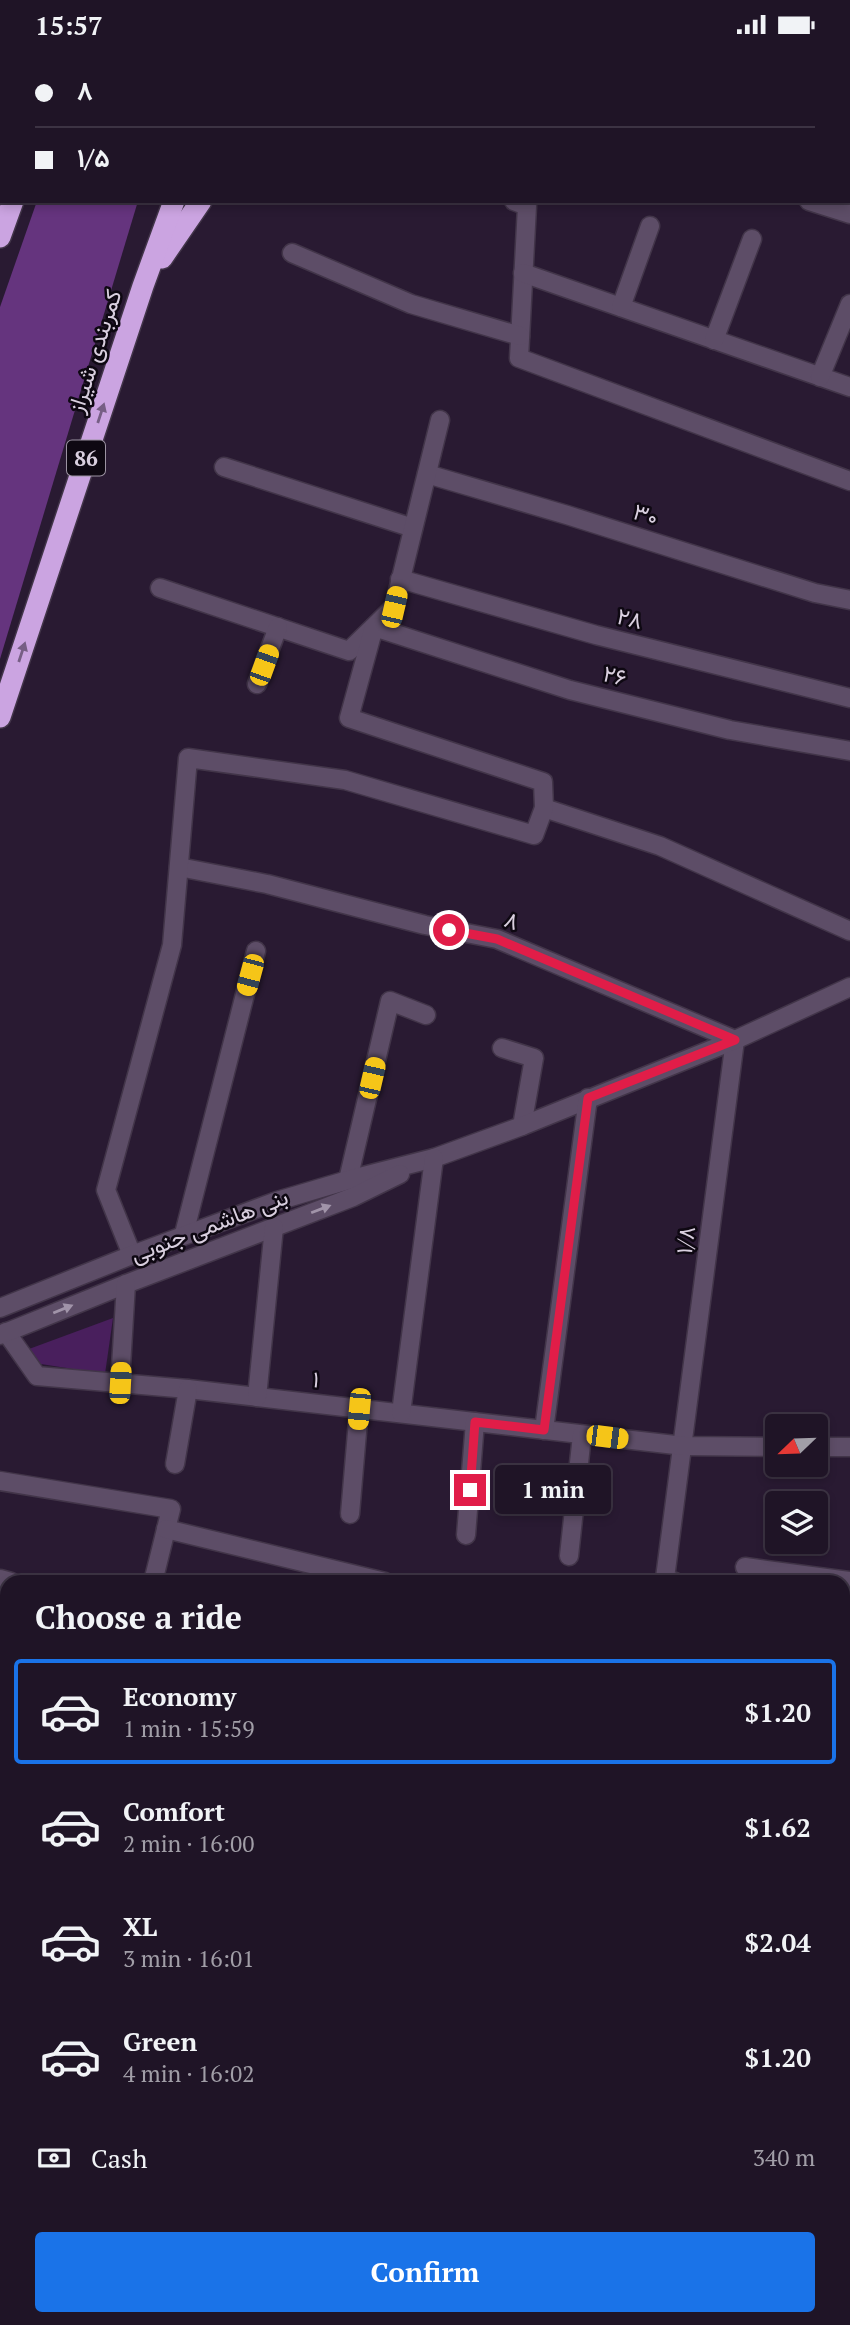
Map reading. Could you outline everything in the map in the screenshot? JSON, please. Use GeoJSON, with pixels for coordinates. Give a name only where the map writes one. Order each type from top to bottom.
{"type":"FeatureCollection","features":[{"type":"Feature","properties":{"kind":"highway"},"geometry":{"type":"LineString","coordinates":[[0,237],[12,203]]}},
{"type":"Feature","properties":{"kind":"highway","name":"کمربندی شیراز"},"geometry":{"type":"LineString","coordinates":[[0,717],[143,286],[173,203]]}},
{"type":"Feature","properties":{"kind":"highway"},"geometry":{"type":"LineString","coordinates":[[143,286],[200,203]]}},
{"type":"Feature","properties":{"kind":"street"},"geometry":{"type":"LineString","coordinates":[[519,203],[527,206],[519,358],[850,481]]}},
{"type":"Feature","properties":{"kind":"street"},"geometry":{"type":"LineString","coordinates":[[815,203],[850,215]]}},
{"type":"Feature","properties":{"kind":"street"},"geometry":{"type":"LineString","coordinates":[[621,307],[650,226]]}},
{"type":"Feature","properties":{"kind":"street"},"geometry":{"type":"LineString","coordinates":[[714,340],[752,239]]}},
{"type":"Feature","properties":{"kind":"street"},"geometry":{"type":"LineString","coordinates":[[292,253],[411,304],[520,336]]}},
{"type":"Feature","properties":{"kind":"street"},"geometry":{"type":"LineString","coordinates":[[523,273],[850,387]]}},
{"type":"Feature","properties":{"kind":"street"},"geometry":{"type":"LineString","coordinates":[[820,377],[850,304]]}},
{"type":"Feature","properties":{"kind":"street"},"geometry":{"type":"LineString","coordinates":[[160,588],[349,651],[394,607],[440,421]]}},
{"type":"Feature","properties":{"kind":"street"},"geometry":{"type":"LineString","coordinates":[[224,467],[413,528]]}},
{"type":"Feature","properties":{"kind":"street","name":"۳۰"},"geometry":{"type":"LineString","coordinates":[[427,474],[815,593],[850,600]]}},
{"type":"Feature","properties":{"kind":"street","name":"۲۸"},"geometry":{"type":"LineString","coordinates":[[400,579],[596,635],[850,698]]}},
{"type":"Feature","properties":{"kind":"street"},"geometry":{"type":"LineString","coordinates":[[257,684],[278,627]]}},
{"type":"Feature","properties":{"kind":"street"},"geometry":{"type":"LineString","coordinates":[[132,1255],[106,1190],[172,945],[188,758],[345,780],[534,835],[544,808],[543,782],[349,718],[374,627]]}},
{"type":"Feature","properties":{"kind":"street","name":"۲۶"},"geometry":{"type":"LineString","coordinates":[[374,627],[570,690],[730,730],[850,751]]}},
{"type":"Feature","properties":{"kind":"street"},"geometry":{"type":"LineString","coordinates":[[544,808],[660,846],[850,931]]}},
{"type":"Feature","properties":{"kind":"street","name":"۸"},"geometry":{"type":"LineString","coordinates":[[179,867],[267,884],[425,925],[497,939],[735,1040]]}},
{"type":"Feature","properties":{"kind":"street"},"geometry":{"type":"LineString","coordinates":[[184,1234],[256,951]]}},
{"type":"Feature","properties":{"kind":"street","name":"بنی هاشمی جنوبی"},"geometry":{"type":"LineString","coordinates":[[3,1333],[353,1197],[434,1158],[522,1126],[735,1040],[850,987]]}},
{"type":"Feature","properties":{"kind":"street"},"geometry":{"type":"LineString","coordinates":[[348,1179],[390,1001],[426,1015]]}},
{"type":"Feature","properties":{"kind":"street","name":"۱/۸"},"geometry":{"type":"LineString","coordinates":[[665,1575],[735,1040]]}},
{"type":"Feature","properties":{"kind":"street"},"geometry":{"type":"LineString","coordinates":[[502,1048],[534,1058],[522,1126]]}},
{"type":"Feature","properties":{"kind":"street"},"geometry":{"type":"LineString","coordinates":[[544,1430],[588,1098]]}},
{"type":"Feature","properties":{"kind":"street"},"geometry":{"type":"LineString","coordinates":[[401,1413],[434,1158]]}},
{"type":"Feature","properties":{"kind":"street","name":"بنی هاشمی جنوبی"},"geometry":{"type":"LineString","coordinates":[[0,1308],[184,1234],[276,1201],[348,1179],[434,1158]]}},
{"type":"Feature","properties":{"kind":"street"},"geometry":{"type":"LineString","coordinates":[[257,1397],[274,1227]]}},
{"type":"Feature","properties":{"kind":"street"},"geometry":{"type":"LineString","coordinates":[[120,1383],[126,1284]]}},
{"type":"Feature","properties":{"kind":"street","name":"۱"},"geometry":{"type":"LineString","coordinates":[[3,1333],[37,1376],[188,1389],[684,1446],[765,1447]]}},
{"type":"Feature","properties":{"kind":"street"},"geometry":{"type":"LineString","coordinates":[[176,1464],[188,1389]]}},
{"type":"Feature","properties":{"kind":"street"},"geometry":{"type":"LineString","coordinates":[[350,1514],[359,1409]]}},
{"type":"Feature","properties":{"kind":"street"},"geometry":{"type":"LineString","coordinates":[[466,1535],[475,1422]]}},
{"type":"Feature","properties":{"kind":"street"},"geometry":{"type":"LineString","coordinates":[[569,1556],[582,1434]]}},
{"type":"Feature","properties":{"kind":"street"},"geometry":{"type":"LineString","coordinates":[[828,1447],[850,1447]]}},
{"type":"Feature","properties":{"kind":"street"},"geometry":{"type":"LineString","coordinates":[[0,1481],[171,1509],[155,1575]]}},
{"type":"Feature","properties":{"kind":"street"},"geometry":{"type":"LineString","coordinates":[[166,1529],[356,1575]]}},
{"type":"Feature","properties":{"kind":"street"},"geometry":{"type":"LineString","coordinates":[[745,1567],[805,1575]]}},
{"type":"Feature","properties":{"kind":"shaded area"},"geometry":{"type":"Polygon","coordinates":[[[36,203],[137,203],[0,659],[0,307],[36,203]]]}},
{"type":"Feature","properties":{"kind":"shaded area"},"geometry":{"type":"Polygon","coordinates":[[[113,1318],[105,1374],[41,1364],[29,1349],[113,1318]]]}},
{"type":"Feature","properties":{"kind":"route"},"geometry":{"type":"LineString","coordinates":[[449,930],[497,939],[735,1040],[588,1098],[544,1430],[475,1422],[470,1490]]}}]}
